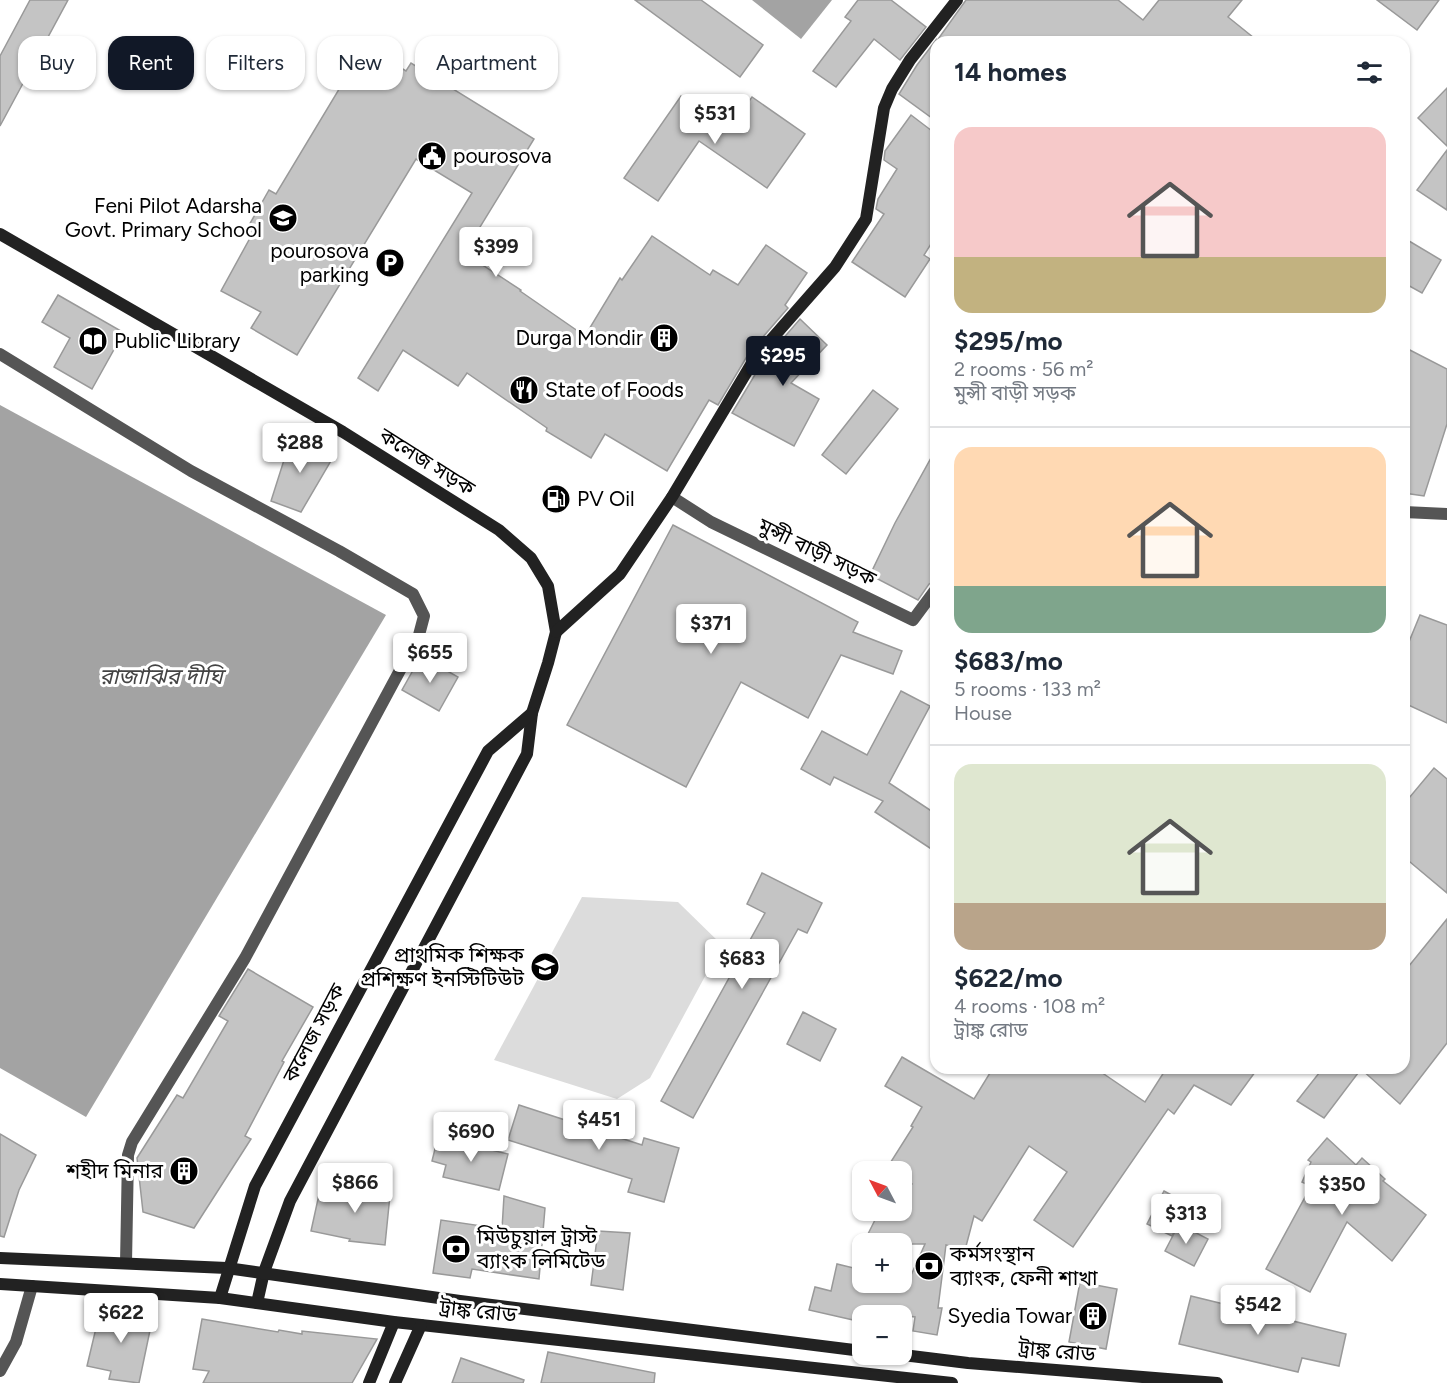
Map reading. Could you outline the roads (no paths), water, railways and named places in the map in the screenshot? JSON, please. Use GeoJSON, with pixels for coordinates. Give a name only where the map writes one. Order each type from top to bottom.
{"type":"FeatureCollection","features":[{"type":"Feature","properties":{"kind":"main road"},"geometry":{"type":"LineString","coordinates":[[556,632],[620,574],[672,497],[755,358],[835,267],[866,219],[884,108],[892,89],[910,60],[957,0]]}},
{"type":"Feature","properties":{"kind":"main road","name":"কলেজ সড়ক"},"geometry":{"type":"LineString","coordinates":[[0,234],[343,432],[499,530],[531,558],[548,586],[556,632],[532,713],[527,754],[290,1201],[264,1272],[257,1303]]}},
{"type":"Feature","properties":{"kind":"main road","name":"কলেজ সড়ক"},"geometry":{"type":"LineString","coordinates":[[220,1298],[255,1186],[488,751],[532,713]]}},
{"type":"Feature","properties":{"kind":"main road","name":"ট্রাঙ্ক রোড"},"geometry":{"type":"LineString","coordinates":[[0,1258],[228,1268],[460,1301],[852,1350]]}},
{"type":"Feature","properties":{"kind":"main road","name":"ট্রাঙ্ক রোড"},"geometry":{"type":"LineString","coordinates":[[0,1284],[220,1298],[394,1322],[870,1378],[952,1383]]}},
{"type":"Feature","properties":{"kind":"main road"},"geometry":{"type":"LineString","coordinates":[[369,1383],[394,1322]]}},
{"type":"Feature","properties":{"kind":"main road"},"geometry":{"type":"LineString","coordinates":[[395,1383],[422,1325]]}},
{"type":"Feature","properties":{"kind":"main road","name":"ট্রাঙ্ক রোড"},"geometry":{"type":"LineString","coordinates":[[912,1356],[1051,1370],[1217,1383]]}},
{"type":"Feature","properties":{"kind":"street"},"geometry":{"type":"LineString","coordinates":[[0,354],[191,471],[413,594],[424,616],[418,635],[245,958],[132,1142],[129,1155],[126,1263]]}},
{"type":"Feature","properties":{"kind":"street","name":"মুন্সী বাড়ী সড়ক"},"geometry":{"type":"LineString","coordinates":[[672,497],[711,522],[913,620],[930,597]]}},
{"type":"Feature","properties":{"kind":"street"},"geometry":{"type":"LineString","coordinates":[[1410,512],[1447,514]]}},
{"type":"Feature","properties":{"kind":"street"},"geometry":{"type":"LineString","coordinates":[[0,1371],[16,1342],[32,1286]]}},
{"type":"Feature","properties":{"kind":"water"},"geometry":{"type":"Polygon","coordinates":[[[752,0],[832,0],[801,39],[752,0]]]}},
{"type":"Feature","properties":{"kind":"water","name":"রাজাঝির দীঘি"},"geometry":{"type":"Polygon","coordinates":[[[0,405],[386,615],[86,1117],[0,1068],[0,405]]]}},
{"type":"Feature","properties":{"kind":"place","name":"pourosova"},"geometry":{"type":"Point","coordinates":[432,156]}},
{"type":"Feature","properties":{"kind":"place","name":"Feni Pilot Adarsha Govt. Primary School"},"geometry":{"type":"Point","coordinates":[283,218]}},
{"type":"Feature","properties":{"kind":"place","name":"pourosova parking"},"geometry":{"type":"Point","coordinates":[390,263]}},
{"type":"Feature","properties":{"kind":"place","name":"Durga Mondir"},"geometry":{"type":"Point","coordinates":[664,338]}},
{"type":"Feature","properties":{"kind":"place","name":"Public Library"},"geometry":{"type":"Point","coordinates":[93,341]}},
{"type":"Feature","properties":{"kind":"place","name":"State of Foods"},"geometry":{"type":"Point","coordinates":[524,390]}},
{"type":"Feature","properties":{"kind":"place","name":"PV Oil"},"geometry":{"type":"Point","coordinates":[556,499]}},
{"type":"Feature","properties":{"kind":"place","name":"প্রাথমিক শিক্ষক প্রশিক্ষণ ইনস্টিটিউট"},"geometry":{"type":"Point","coordinates":[545,967]}},
{"type":"Feature","properties":{"kind":"place","name":"শহীদ মিনার"},"geometry":{"type":"Point","coordinates":[184,1171]}},
{"type":"Feature","properties":{"kind":"place","name":"মিউচুয়াল ট্রাস্ট ব্যাংক লিমিটেড"},"geometry":{"type":"Point","coordinates":[456,1249]}},
{"type":"Feature","properties":{"kind":"place","name":"কর্মসংস্থান ব্যাংক, ফেনী শাখা"},"geometry":{"type":"Point","coordinates":[929,1266]}},
{"type":"Feature","properties":{"kind":"place","name":"Syedia Towar"},"geometry":{"type":"Point","coordinates":[1093,1316]}}]}
